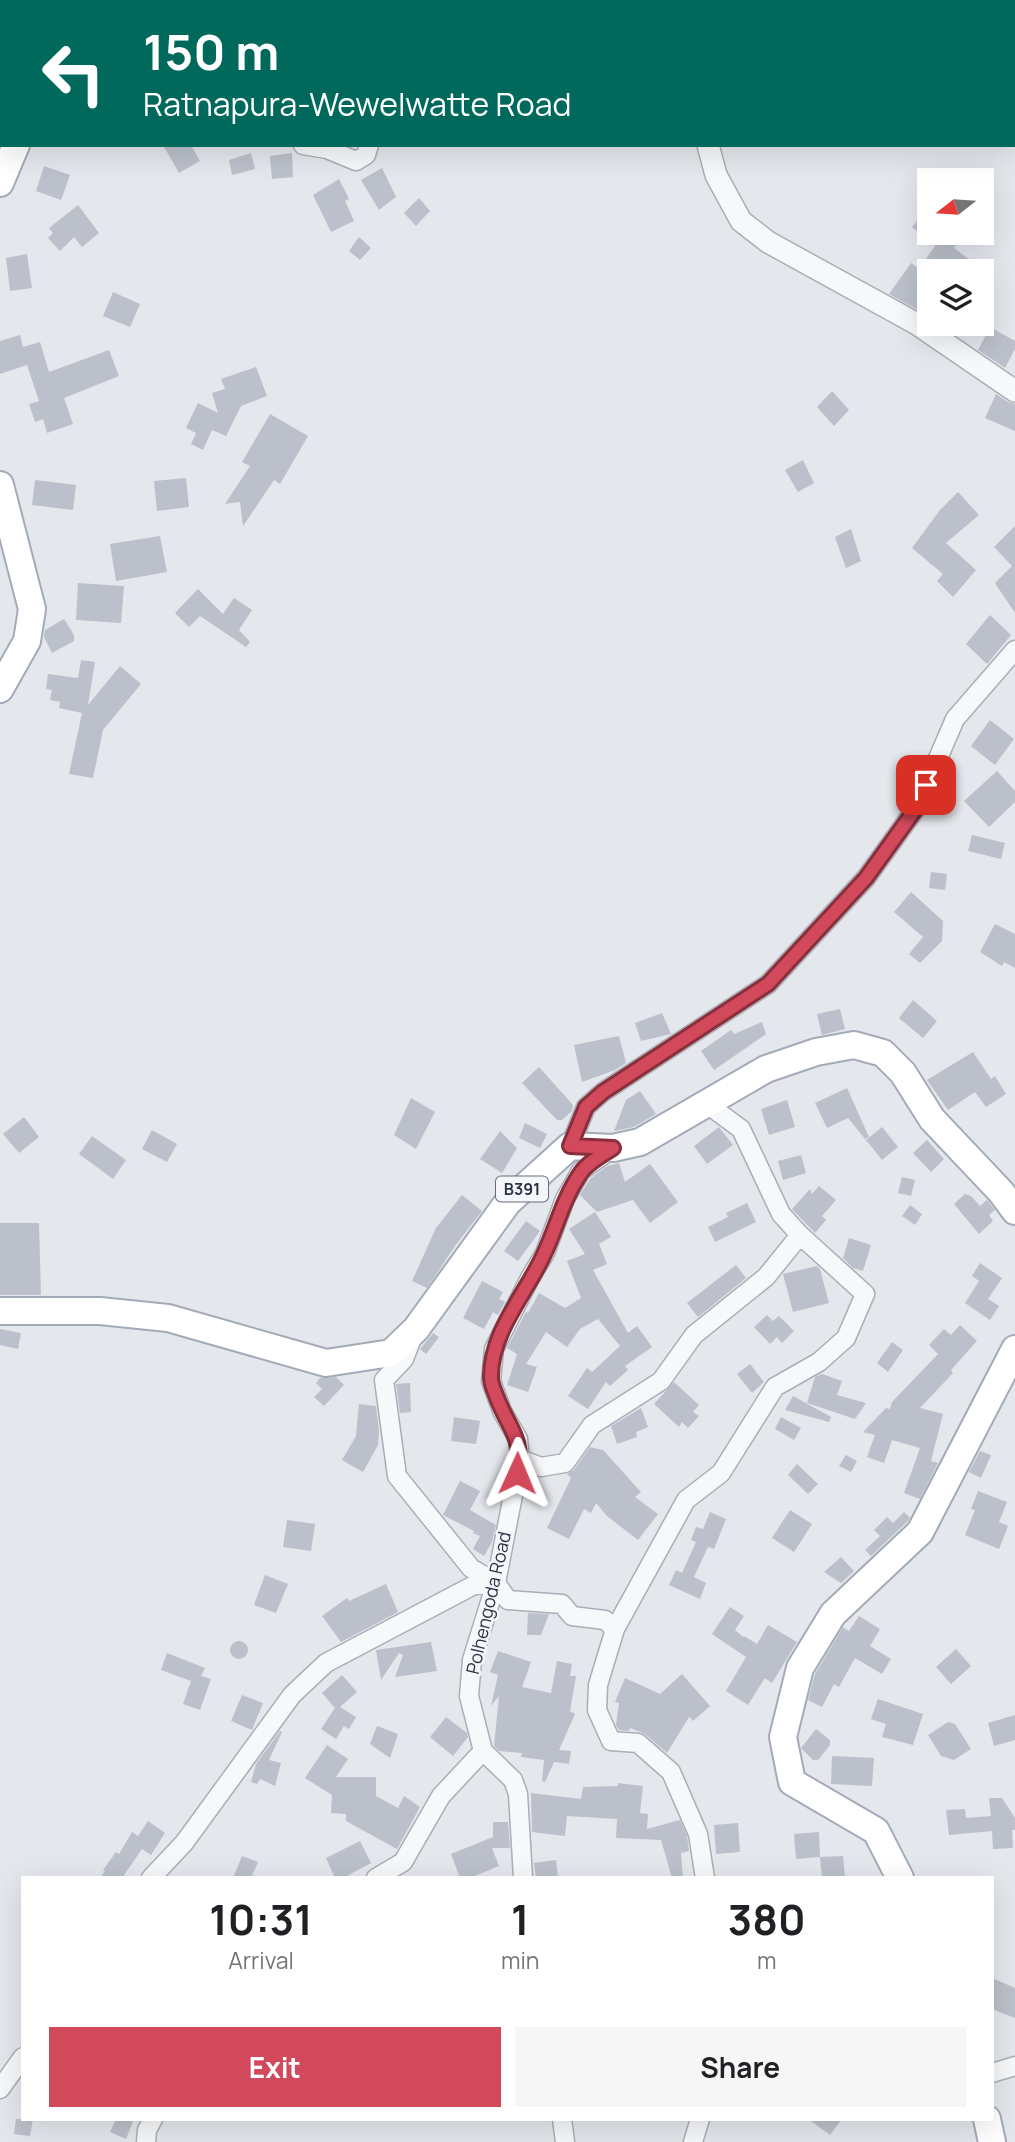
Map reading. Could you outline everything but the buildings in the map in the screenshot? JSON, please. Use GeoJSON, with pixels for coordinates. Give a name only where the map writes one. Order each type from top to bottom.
{"type":"FeatureCollection","features":[{"type":"Feature","properties":{"kind":"main road"},"geometry":{"type":"LineString","coordinates":[[0,183],[15,147]]}},
{"type":"Feature","properties":{"kind":"main road"},"geometry":{"type":"LineString","coordinates":[[0,485],[32,609],[27,641],[0,689]]}},
{"type":"Feature","properties":{"kind":"main road"},"geometry":{"type":"LineString","coordinates":[[570,1146],[613,1148],[640,1142],[766,1069],[816,1052],[854,1045],[883,1053],[902,1073],[932,1119],[1001,1192],[1015,1211]]}},
{"type":"Feature","properties":{"kind":"main road","name":"B391"},"geometry":{"type":"LineString","coordinates":[[0,1311],[100,1311],[168,1318],[326,1363],[391,1353],[416,1329],[508,1202],[570,1146]]}},
{"type":"Feature","properties":{"kind":"main road"},"geometry":{"type":"LineString","coordinates":[[899,1876],[876,1830],[792,1782],[783,1737],[800,1668],[833,1614],[920,1532],[1015,1349]]}},
{"type":"Feature","properties":{"kind":"main road"},"geometry":{"type":"LineString","coordinates":[[987,2121],[992,2142]]}},
{"type":"Feature","properties":{"kind":"street"},"geometry":{"type":"LineString","coordinates":[[315,147],[356,161],[366,155],[368,147]]}},
{"type":"Feature","properties":{"kind":"street"},"geometry":{"type":"LineString","coordinates":[[709,147],[716,174],[741,221],[768,242],[917,324],[1015,391]]}},
{"type":"Feature","properties":{"kind":"street"},"geometry":{"type":"LineString","coordinates":[[570,1146],[586,1107],[603,1092],[768,984],[866,878],[917,807],[955,719],[1015,650]]}},
{"type":"Feature","properties":{"kind":"street"},"geometry":{"type":"LineString","coordinates":[[705,1876],[698,1834],[671,1772],[638,1743],[611,1741],[597,1710],[598,1685],[615,1629],[686,1500],[720,1473],[775,1387],[819,1363],[846,1338],[865,1294],[800,1235],[781,1214],[741,1129],[707,1104]]}},
{"type":"Feature","properties":{"kind":"street","name":"Polhengoda Road"},"geometry":{"type":"LineString","coordinates":[[483,1751],[469,1696],[472,1660],[496,1583],[520,1459],[518,1439],[502,1411],[491,1381],[494,1349],[545,1253],[565,1199],[576,1180],[582,1171],[613,1148]]}},
{"type":"Feature","properties":{"kind":"street"},"geometry":{"type":"LineString","coordinates":[[520,1459],[541,1467],[565,1463],[592,1425],[662,1381],[694,1335],[766,1277],[800,1235]]}},
{"type":"Feature","properties":{"kind":"street"},"geometry":{"type":"LineString","coordinates":[[416,1329],[404,1359],[384,1380],[397,1476],[471,1569],[496,1583],[508,1600],[562,1604],[572,1615],[605,1620],[615,1629]]}},
{"type":"Feature","properties":{"kind":"street"},"geometry":{"type":"LineString","coordinates":[[153,1876],[184,1843],[292,1695],[326,1663],[474,1585],[496,1583]]}},
{"type":"Feature","properties":{"kind":"street"},"geometry":{"type":"LineString","coordinates":[[379,1876],[403,1862],[441,1796],[483,1751],[513,1780],[518,1794],[523,1876]]}},
{"type":"Feature","properties":{"kind":"street"},"geometry":{"type":"LineString","coordinates":[[0,2089],[21,2060]]}},
{"type":"Feature","properties":{"kind":"street"},"geometry":{"type":"LineString","coordinates":[[994,2072],[1015,2066]]}},
{"type":"Feature","properties":{"kind":"street"},"geometry":{"type":"LineString","coordinates":[[146,2142],[147,2130],[152,2121]]}},
{"type":"Feature","properties":{"kind":"street"},"geometry":{"type":"LineString","coordinates":[[562,2121],[565,2142]]}},
{"type":"Feature","properties":{"kind":"street"},"geometry":{"type":"LineString","coordinates":[[693,2142],[699,2121]]}},
{"type":"Feature","properties":{"kind":"route"},"geometry":{"type":"LineString","coordinates":[[517,1473],[520,1459],[518,1439],[502,1411],[491,1381],[494,1349],[545,1253],[565,1199],[582,1171],[613,1148],[570,1146],[586,1107],[603,1092],[768,984],[866,878],[917,807],[926,785]]}}]}
